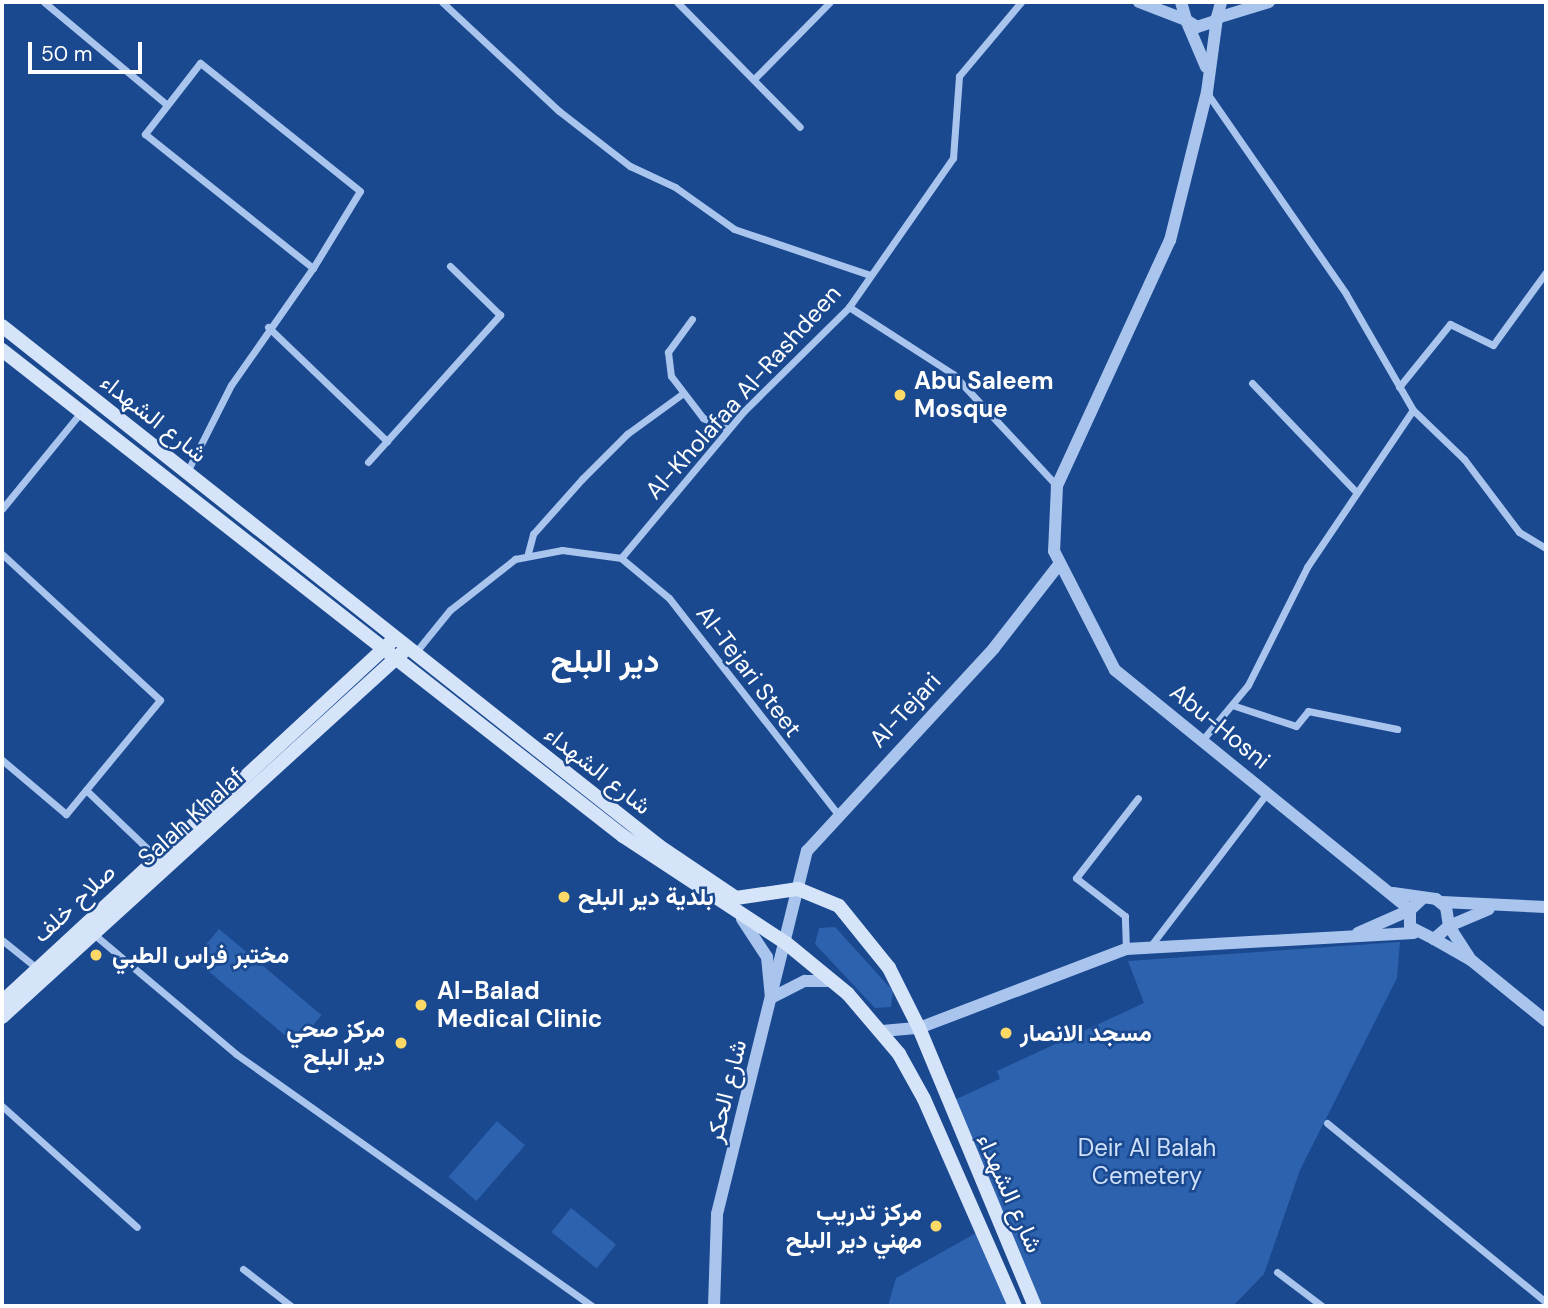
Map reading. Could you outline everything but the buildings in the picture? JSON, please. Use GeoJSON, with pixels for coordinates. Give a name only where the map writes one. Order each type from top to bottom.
{"type":"FeatureCollection","features":[{"type":"Feature","properties":{"kind":"main road","name":"شارع الشهداء"},"geometry":{"type":"LineString","coordinates":[[2,326],[187,473],[390,643]]}},
{"type":"Feature","properties":{"kind":"main road","name":"شارع الشهداء"},"geometry":{"type":"LineString","coordinates":[[2,350],[390,643],[407,652],[581,787],[736,898],[798,889],[839,906],[889,968],[919,1028],[1035,1306]]}},
{"type":"Feature","properties":{"kind":"main road","name":"صلاح خلف"},"geometry":{"type":"LineString","coordinates":[[2,1002],[390,643]]}},
{"type":"Feature","properties":{"kind":"main road","name":"شارع الشهداء"},"geometry":{"type":"LineString","coordinates":[[407,652],[623,836],[737,914],[786,943],[833,981],[883,1031],[924,1098],[1016,1306]]}},
{"type":"Feature","properties":{"kind":"main road","name":"Salah Khalaf"},"geometry":{"type":"LineString","coordinates":[[2,1017],[96,936],[407,652]]}},
{"type":"Feature","properties":{"kind":"street"},"geometry":{"type":"LineString","coordinates":[[44,2],[167,105]]}},
{"type":"Feature","properties":{"kind":"street"},"geometry":{"type":"LineString","coordinates":[[442,2],[559,111],[630,166],[675,187],[734,229],[870,275]]}},
{"type":"Feature","properties":{"kind":"street"},"geometry":{"type":"LineString","coordinates":[[677,2],[800,127]]}},
{"type":"Feature","properties":{"kind":"street"},"geometry":{"type":"LineString","coordinates":[[754,79],[830,2]]}},
{"type":"Feature","properties":{"kind":"street","name":"Al-Kholafaa Al-Rashdeen"},"geometry":{"type":"LineString","coordinates":[[621,558],[728,429],[849,307],[953,158],[959,76],[1021,2]]}},
{"type":"Feature","properties":{"kind":"street"},"geometry":{"type":"LineString","coordinates":[[1139,2],[1204,27],[1217,18],[1272,2]]}},
{"type":"Feature","properties":{"kind":"street"},"geometry":{"type":"LineString","coordinates":[[1181,2],[1206,67]]}},
{"type":"Feature","properties":{"kind":"street"},"geometry":{"type":"LineString","coordinates":[[1057,567],[1057,486],[1170,240],[1207,92],[1206,67],[1221,2]]}},
{"type":"Feature","properties":{"kind":"street"},"geometry":{"type":"LineString","coordinates":[[187,473],[268,327],[313,268],[360,191],[200,63],[145,134],[313,268]]}},
{"type":"Feature","properties":{"kind":"street"},"geometry":{"type":"LineString","coordinates":[[1207,92],[1346,294],[1413,410],[1464,459],[1519,532],[1546,548]]}},
{"type":"Feature","properties":{"kind":"street"},"geometry":{"type":"LineString","coordinates":[[368,462],[500,315],[450,266]]}},
{"type":"Feature","properties":{"kind":"street"},"geometry":{"type":"LineString","coordinates":[[1399,387],[1450,324],[1493,345],[1546,272]]}},
{"type":"Feature","properties":{"kind":"street"},"geometry":{"type":"LineString","coordinates":[[849,307],[953,374],[1057,486]]}},
{"type":"Feature","properties":{"kind":"street"},"geometry":{"type":"LineString","coordinates":[[692,319],[668,352],[682,394],[704,418],[728,429]]}},
{"type":"Feature","properties":{"kind":"street"},"geometry":{"type":"LineString","coordinates":[[268,327],[387,442]]}},
{"type":"Feature","properties":{"kind":"street"},"geometry":{"type":"LineString","coordinates":[[1252,383],[1356,492]]}},
{"type":"Feature","properties":{"kind":"street"},"geometry":{"type":"LineString","coordinates":[[528,553],[533,534],[582,479],[627,434],[682,394]]}},
{"type":"Feature","properties":{"kind":"street"},"geometry":{"type":"LineString","coordinates":[[1204,738],[1232,705],[1356,492],[1413,410]]}},
{"type":"Feature","properties":{"kind":"street"},"geometry":{"type":"LineString","coordinates":[[2,509],[82,411]]}},
{"type":"Feature","properties":{"kind":"street"},"geometry":{"type":"LineString","coordinates":[[407,652],[450,610],[528,553],[562,550],[621,558]]}},
{"type":"Feature","properties":{"kind":"street"},"geometry":{"type":"LineString","coordinates":[[2,554],[160,700],[66,814],[2,760]]}},
{"type":"Feature","properties":{"kind":"street","name":"Al-Tejari Steet"},"geometry":{"type":"LineString","coordinates":[[621,558],[675,606],[838,814]]}},
{"type":"Feature","properties":{"kind":"street","name":"Abu-Hosni"},"geometry":{"type":"LineString","coordinates":[[1057,567],[1115,670],[1204,738],[1410,910]]}},
{"type":"Feature","properties":{"kind":"street","name":"Al-Tejari"},"geometry":{"type":"LineString","coordinates":[[798,889],[807,852],[838,814],[994,648],[1057,567]]}},
{"type":"Feature","properties":{"kind":"street"},"geometry":{"type":"LineString","coordinates":[[1232,705],[1296,726],[1308,711],[1397,729]]}},
{"type":"Feature","properties":{"kind":"street"},"geometry":{"type":"LineString","coordinates":[[86,790],[156,857]]}},
{"type":"Feature","properties":{"kind":"street"},"geometry":{"type":"LineString","coordinates":[[1146,951],[1268,792]]}},
{"type":"Feature","properties":{"kind":"street"},"geometry":{"type":"LineString","coordinates":[[1126,950],[1125,916],[1076,878],[1138,798]]}},
{"type":"Feature","properties":{"kind":"street","name":"شارع الحكر"},"geometry":{"type":"LineString","coordinates":[[714,1306],[718,1214],[798,889]]}},
{"type":"Feature","properties":{"kind":"street","name":"Abu-Hosni"},"geometry":{"type":"LineString","coordinates":[[1389,893],[1491,909]]}},
{"type":"Feature","properties":{"kind":"street"},"geometry":{"type":"LineString","coordinates":[[1358,933],[1410,910],[1422,899]]}},
{"type":"Feature","properties":{"kind":"street"},"geometry":{"type":"LineString","coordinates":[[1442,902],[1449,926],[1471,960]]}},
{"type":"Feature","properties":{"kind":"street"},"geometry":{"type":"LineString","coordinates":[[1434,939],[1449,926],[1491,909],[1546,907]]}},
{"type":"Feature","properties":{"kind":"street"},"geometry":{"type":"LineString","coordinates":[[1410,910],[1414,933]]}},
{"type":"Feature","properties":{"kind":"street"},"geometry":{"type":"LineString","coordinates":[[737,914],[767,957],[771,998],[805,981],[833,981]]}},
{"type":"Feature","properties":{"kind":"street"},"geometry":{"type":"LineString","coordinates":[[883,1031],[919,1028],[1126,950],[1146,951],[1358,933],[1414,933],[1434,939],[1471,960],[1546,1021]]}},
{"type":"Feature","properties":{"kind":"street"},"geometry":{"type":"LineString","coordinates":[[96,936],[236,1054],[592,1306]]}},
{"type":"Feature","properties":{"kind":"street"},"geometry":{"type":"LineString","coordinates":[[2,940],[38,968]]}},
{"type":"Feature","properties":{"kind":"street"},"geometry":{"type":"LineString","coordinates":[[2,1106],[136,1227]]}},
{"type":"Feature","properties":{"kind":"street"},"geometry":{"type":"LineString","coordinates":[[1327,1123],[1546,1302]]}},
{"type":"Feature","properties":{"kind":"street"},"geometry":{"type":"LineString","coordinates":[[243,1269],[291,1306]]}},
{"type":"Feature","properties":{"kind":"street"},"geometry":{"type":"LineString","coordinates":[[1277,1272],[1322,1306]]}},
{"type":"Feature","properties":{"kind":"green space"},"geometry":{"type":"Polygon","coordinates":[[[835,927],[893,991],[891,1007],[875,1008],[815,944],[819,928],[835,927]]]}},
{"type":"Feature","properties":{"kind":"green space"},"geometry":{"type":"Polygon","coordinates":[[[219,929],[322,1015],[297,1045],[194,959],[219,929]]]}},
{"type":"Feature","properties":{"kind":"green space","name":"Deir Al Balah Cemetery"},"geometry":{"type":"Polygon","coordinates":[[[1400,942],[1397,978],[1300,1170],[1264,1274],[1233,1306],[1042,1306],[952,1101],[1000,1079],[997,1071],[1144,1003],[1128,961],[1400,942]]]}},
{"type":"Feature","properties":{"kind":"green space"},"geometry":{"type":"Polygon","coordinates":[[[497,1121],[525,1145],[476,1201],[448,1177],[497,1121]]]}},
{"type":"Feature","properties":{"kind":"green space"},"geometry":{"type":"Polygon","coordinates":[[[571,1208],[616,1245],[597,1269],[551,1232],[571,1208]]]}},
{"type":"Feature","properties":{"kind":"green space"},"geometry":{"type":"Polygon","coordinates":[[[976,1233],[1008,1306],[888,1306],[896,1278],[976,1233]]]}},
{"type":"Feature","properties":{"kind":"place","name":"Abu Saleem Mosque"},"geometry":{"type":"Point","coordinates":[900,395]}},
{"type":"Feature","properties":{"kind":"place","name":"بلدية دير البلح"},"geometry":{"type":"Point","coordinates":[564,897]}},
{"type":"Feature","properties":{"kind":"place","name":"مختبر فراس الطبي"},"geometry":{"type":"Point","coordinates":[96,955]}},
{"type":"Feature","properties":{"kind":"place","name":"Al-Balad Medical Clinic"},"geometry":{"type":"Point","coordinates":[421,1005]}},
{"type":"Feature","properties":{"kind":"place","name":"مسجد الانصار"},"geometry":{"type":"Point","coordinates":[1006,1033]}},
{"type":"Feature","properties":{"kind":"place","name":"مركز صحي دير البلح"},"geometry":{"type":"Point","coordinates":[401,1043]}},
{"type":"Feature","properties":{"kind":"place","name":"مركز تدريب مهني دير البلح"},"geometry":{"type":"Point","coordinates":[936,1226]}},
{"type":"Feature","properties":{"kind":"district","name":"دير البلح"},"geometry":{"type":"Point","coordinates":[605,661]}}]}
